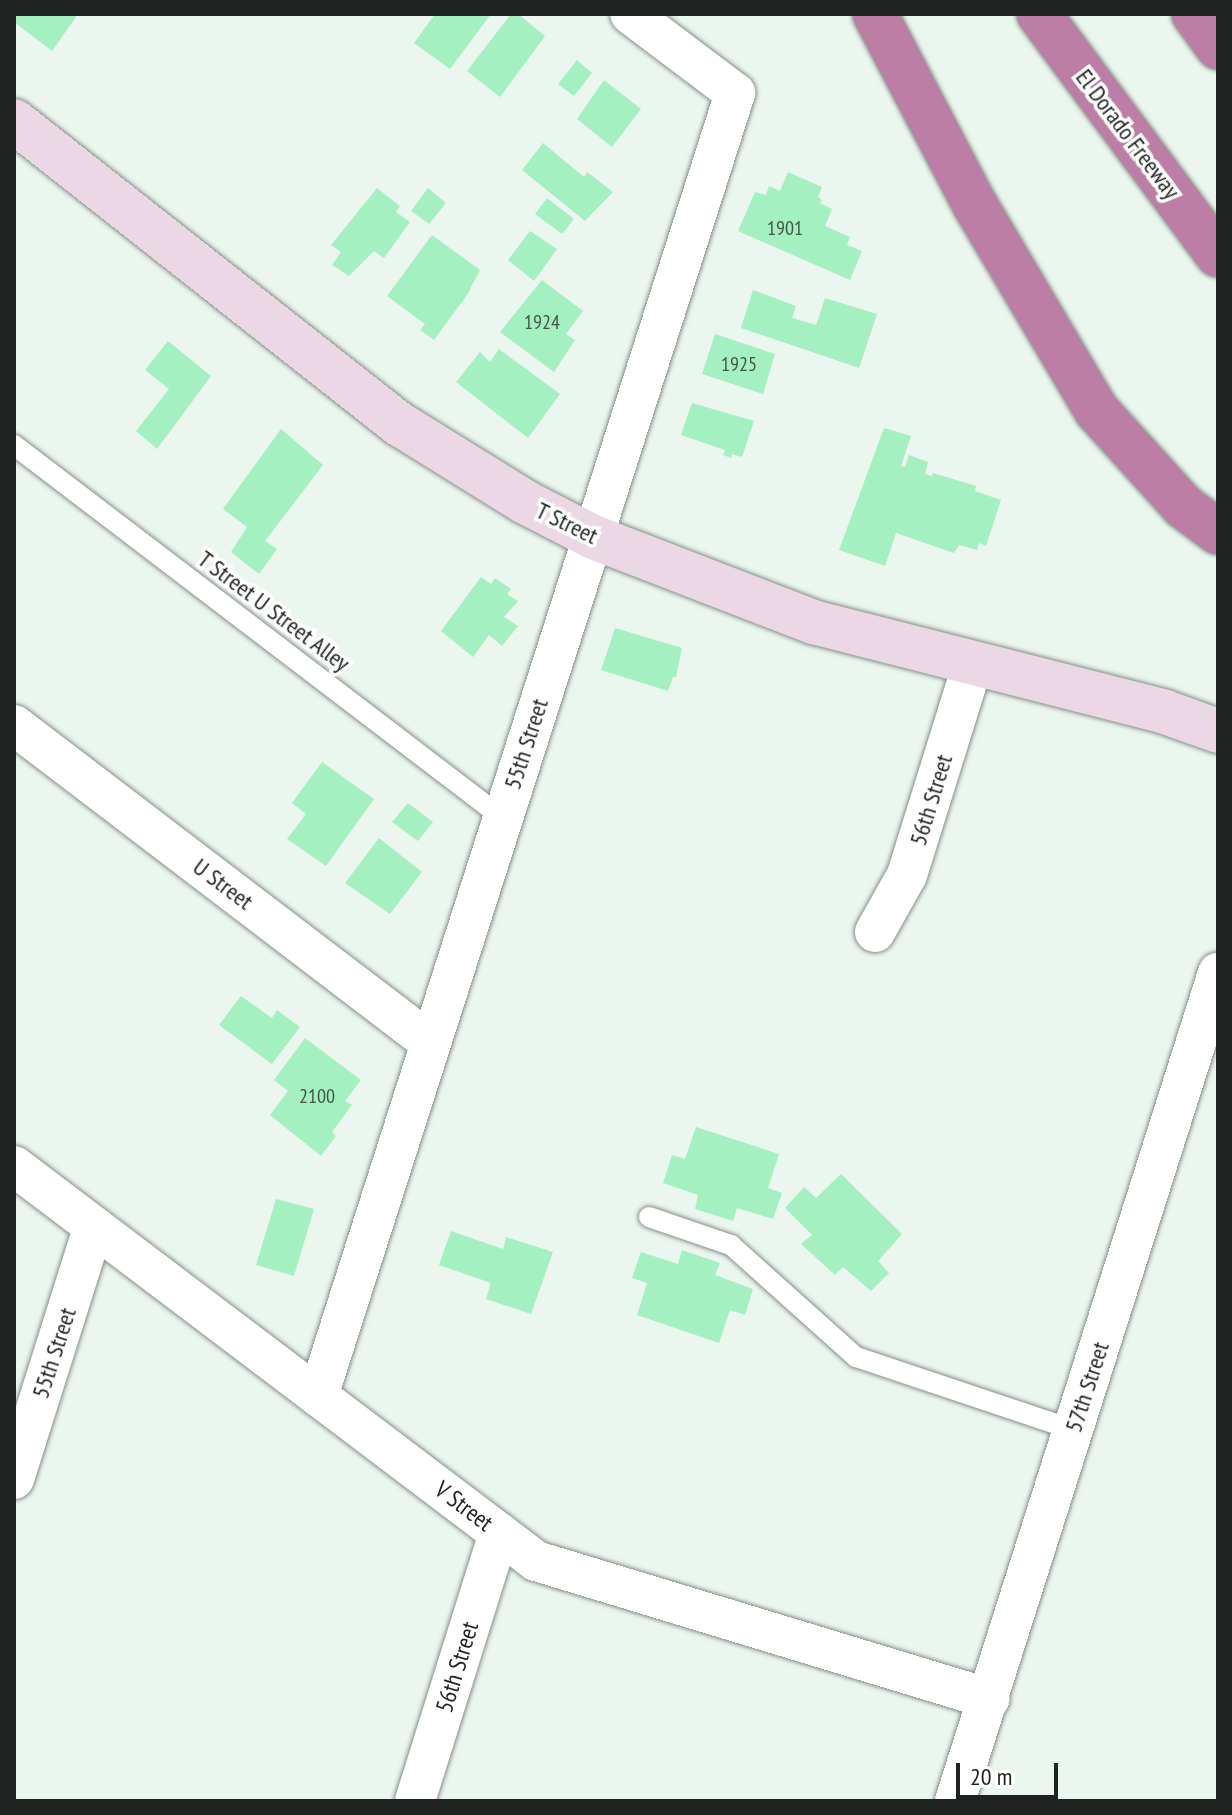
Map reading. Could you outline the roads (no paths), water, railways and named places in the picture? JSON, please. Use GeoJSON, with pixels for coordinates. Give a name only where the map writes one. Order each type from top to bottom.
{"type":"FeatureCollection","features":[{"type":"Feature","properties":{"kind":"highway"},"geometry":{"type":"LineString","coordinates":[[875,14],[975,205],[1097,411],[1183,506],[1218,532]]}},
{"type":"Feature","properties":{"kind":"highway","name":"El Dorado Freeway"},"geometry":{"type":"LineString","coordinates":[[1039,14],[1218,255]]}},
{"type":"Feature","properties":{"kind":"highway"},"geometry":{"type":"LineString","coordinates":[[1194,14],[1218,47]]}},
{"type":"Feature","properties":{"kind":"street","name":"55th Street"},"geometry":{"type":"LineString","coordinates":[[318,1396],[735,93],[630,14]]}},
{"type":"Feature","properties":{"kind":"street","name":"T Street"},"geometry":{"type":"LineString","coordinates":[[14,121],[401,425],[525,502],[593,537],[813,622],[1165,712],[1218,731]]}},
{"type":"Feature","properties":{"kind":"street","name":"56th Street"},"geometry":{"type":"LineString","coordinates":[[875,932],[907,875],[973,663]]}},
{"type":"Feature","properties":{"kind":"street","name":"U Street"},"geometry":{"type":"LineString","coordinates":[[14,725],[431,1043]]}},
{"type":"Feature","properties":{"kind":"street","name":"57th Street"},"geometry":{"type":"LineString","coordinates":[[955,1801],[1218,973]]}},
{"type":"Feature","properties":{"kind":"street","name":"V Street"},"geometry":{"type":"LineString","coordinates":[[14,1166],[536,1561],[989,1699]]}},
{"type":"Feature","properties":{"kind":"street","name":"55th Street"},"geometry":{"type":"LineString","coordinates":[[14,1479],[94,1226]]}},
{"type":"Feature","properties":{"kind":"street","name":"56th Street"},"geometry":{"type":"LineString","coordinates":[[415,1801],[499,1533]]}},
{"type":"Feature","properties":{"kind":"lane","name":"T Street U Street Alley"},"geometry":{"type":"LineString","coordinates":[[14,445],[503,818]]}},
{"type":"Feature","properties":{"kind":"lane"},"geometry":{"type":"LineString","coordinates":[[649,1217],[731,1245],[856,1357],[1074,1430]]}}]}
